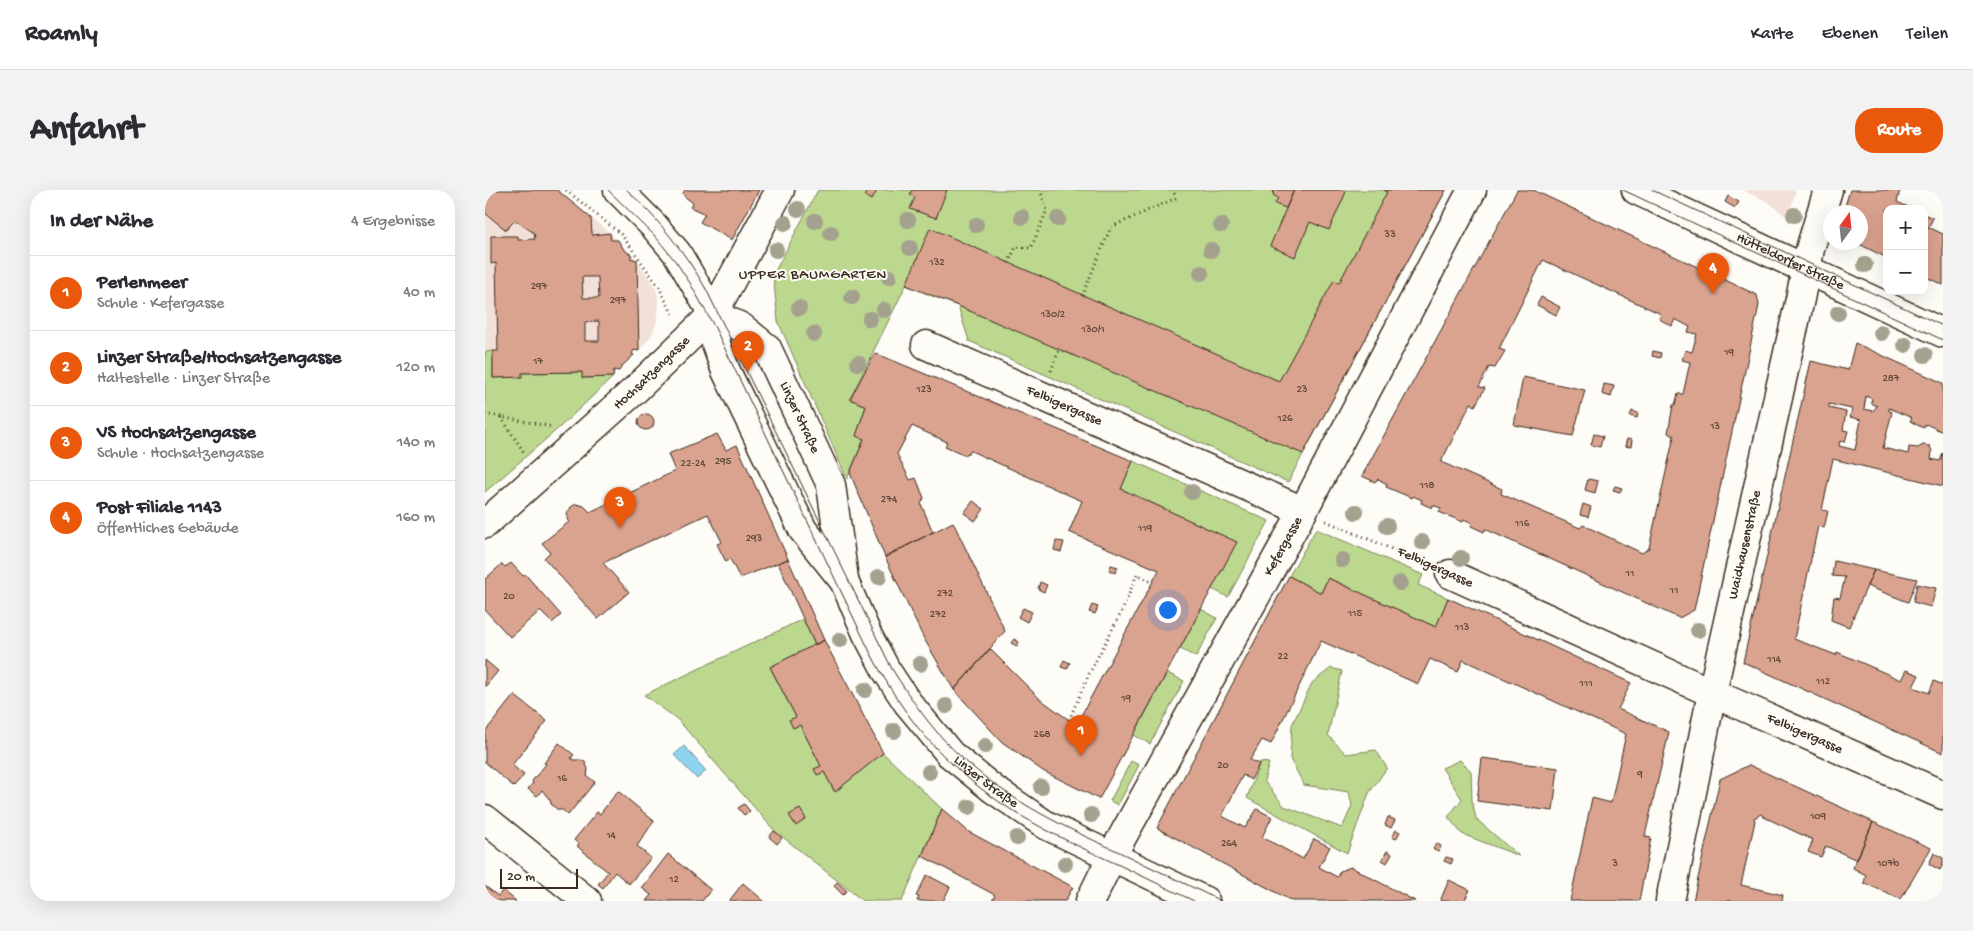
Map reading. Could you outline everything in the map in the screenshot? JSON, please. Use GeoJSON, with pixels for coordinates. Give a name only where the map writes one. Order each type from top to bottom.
{"type":"FeatureCollection","features":[{"type":"Feature","properties":{"kind":"street","name":"Linzer Straße"},"geometry":{"type":"LineString","coordinates":[[618,190],[654,226],[677,253],[713,314],[716,344],[726,371],[777,478],[803,530],[844,581],[867,634],[886,670],[907,702],[950,754],[993,789],[1046,825],[1205,901]]}},
{"type":"Feature","properties":{"kind":"street","name":"Hochsatzengasse"},"geometry":{"type":"LineString","coordinates":[[485,524],[587,434],[713,314],[780,190]]}},
{"type":"Feature","properties":{"kind":"street","name":"Kefergasse"},"geometry":{"type":"LineString","coordinates":[[1090,901],[1303,511],[1472,190]]}},
{"type":"Feature","properties":{"kind":"street","name":"Waidhausenstraße"},"geometry":{"type":"LineString","coordinates":[[1670,901],[1712,693],[1800,299],[1805,268],[1828,190]]}},
{"type":"Feature","properties":{"kind":"street","name":"Hütteldorfer Straße"},"geometry":{"type":"LineString","coordinates":[[1652,193],[1943,333]]}},
{"type":"Feature","properties":{"kind":"street","name":"Linzer Straße"},"geometry":{"type":"LineString","coordinates":[[713,314],[741,327],[767,348],[831,485],[844,581]]}},
{"type":"Feature","properties":{"kind":"street","name":"Felbigergasse"},"geometry":{"type":"LineString","coordinates":[[926,345],[1303,511]]}},
{"type":"Feature","properties":{"kind":"street","name":"Felbigergasse"},"geometry":{"type":"LineString","coordinates":[[1450,574],[1943,795]]}},
{"type":"Feature","properties":{"kind":"street"},"geometry":{"type":"LineString","coordinates":[[485,819],[587,901]]}},
{"type":"Feature","properties":{"kind":"path"},"geometry":{"type":"LineString","coordinates":[[566,190],[622,235],[659,287],[686,341]]}},
{"type":"Feature","properties":{"kind":"path"},"geometry":{"type":"LineString","coordinates":[[1008,263],[1016,248],[1031,248],[1047,210],[1040,190]]}},
{"type":"Feature","properties":{"kind":"path"},"geometry":{"type":"LineString","coordinates":[[1082,296],[1111,227],[1176,198],[1173,190]]}},
{"type":"Feature","properties":{"kind":"path"},"geometry":{"type":"LineString","coordinates":[[1049,376],[1059,350]]}},
{"type":"Feature","properties":{"kind":"path"},"geometry":{"type":"LineString","coordinates":[[485,414],[587,434]]}},
{"type":"Feature","properties":{"kind":"path"},"geometry":{"type":"LineString","coordinates":[[501,416],[539,476]]}},
{"type":"Feature","properties":{"kind":"path","name":"Felbigergasse"},"geometry":{"type":"LineString","coordinates":[[1303,511],[1450,574]]}},
{"type":"Feature","properties":{"kind":"path"},"geometry":{"type":"LineString","coordinates":[[1069,720],[1089,674],[1123,609],[1137,574],[1153,583]]}},
{"type":"Feature","properties":{"kind":"shaded area"},"geometry":{"type":"Polygon","coordinates":[[[485,190],[557,190],[610,233],[637,260],[657,291],[659,305],[657,322],[651,336],[639,351],[634,350],[632,354],[634,355],[619,371],[614,370],[613,377],[582,378],[522,373],[522,377],[493,378],[493,351],[485,352],[485,190]]]}},
{"type":"Feature","properties":{"kind":"shaded area"},"geometry":{"type":"Polygon","coordinates":[[[1742,190],[1796,190],[1788,218],[1768,202],[1742,190]]]}},
{"type":"Feature","properties":{"kind":"green space"},"geometry":{"type":"Polygon","coordinates":[[[818,190],[1446,190],[1288,482],[969,341],[958,306],[906,285],[850,399],[866,406],[856,436],[864,439],[847,479],[778,321],[773,275],[818,190]]]}},
{"type":"Feature","properties":{"kind":"green space"},"geometry":{"type":"Polygon","coordinates":[[[493,351],[493,378],[521,377],[522,373],[582,372],[583,378],[613,377],[561,426],[485,492],[485,352],[493,351]]]}},
{"type":"Feature","properties":{"kind":"green space"},"geometry":{"type":"Polygon","coordinates":[[[1133,461],[1269,521],[1228,597],[1212,589],[1236,542],[1121,489],[1133,461]]]}},
{"type":"Feature","properties":{"kind":"green space"},"geometry":{"type":"Polygon","coordinates":[[[1316,529],[1423,575],[1418,585],[1448,598],[1436,627],[1328,578],[1321,593],[1289,576],[1316,529]]]}},
{"type":"Feature","properties":{"kind":"green space"},"geometry":{"type":"Polygon","coordinates":[[[1201,609],[1217,618],[1196,657],[1180,649],[1201,609]]]}},
{"type":"Feature","properties":{"kind":"green space"},"geometry":{"type":"Polygon","coordinates":[[[803,619],[815,645],[770,667],[834,791],[883,753],[942,809],[902,901],[863,901],[774,830],[677,719],[644,695],[803,619]]]}},
{"type":"Feature","properties":{"kind":"green space"},"geometry":{"type":"Polygon","coordinates":[[[1331,668],[1342,671],[1328,735],[1346,754],[1376,750],[1387,768],[1369,793],[1347,853],[1247,798],[1260,762],[1269,763],[1264,781],[1284,806],[1342,828],[1352,806],[1349,792],[1304,785],[1290,759],[1292,725],[1312,683],[1331,668]]]}},
{"type":"Feature","properties":{"kind":"green space"},"geometry":{"type":"Polygon","coordinates":[[[1167,673],[1184,681],[1150,744],[1134,735],[1167,673]]]}},
{"type":"Feature","properties":{"kind":"green space"},"geometry":{"type":"Polygon","coordinates":[[[1460,760],[1471,771],[1472,800],[1476,819],[1519,856],[1462,834],[1448,817],[1462,799],[1442,768],[1460,760]]]}},
{"type":"Feature","properties":{"kind":"green space"},"geometry":{"type":"Polygon","coordinates":[[[1131,761],[1139,765],[1118,805],[1110,801],[1131,761]]]}},
{"type":"Feature","properties":{"kind":"water"},"geometry":{"type":"Polygon","coordinates":[[[684,746],[706,771],[697,779],[674,755],[684,746]]]}},
{"type":"Feature","properties":{"kind":"building"},"geometry":{"type":"Polygon","coordinates":[[[485,190],[557,190],[591,218],[592,235],[610,233],[611,240],[618,240],[624,250],[632,255],[630,258],[637,260],[639,351],[634,350],[632,354],[634,355],[619,371],[614,370],[613,377],[582,378],[582,372],[522,373],[522,377],[493,378],[493,351],[498,351],[496,263],[491,264],[491,236],[518,236],[518,240],[535,239],[534,233],[515,220],[506,230],[485,213],[485,190]],[[582,277],[583,298],[599,298],[598,277],[582,277]],[[599,321],[585,322],[585,341],[599,341],[599,321]]]}},
{"type":"Feature","properties":{"kind":"building"},"geometry":{"type":"Polygon","coordinates":[[[685,190],[759,190],[732,240],[700,222],[705,214],[690,207],[693,203],[684,196],[685,190]]]}},
{"type":"Feature","properties":{"kind":"building"},"geometry":{"type":"Polygon","coordinates":[[[869,190],[877,191],[871,200],[865,196],[869,190]]]}},
{"type":"Feature","properties":{"kind":"building"},"geometry":{"type":"Polygon","coordinates":[[[912,190],[947,190],[936,218],[910,209],[915,197],[910,195],[912,190]]]}},
{"type":"Feature","properties":{"kind":"building"},"geometry":{"type":"Polygon","coordinates":[[[1274,190],[1294,190],[1286,208],[1275,204],[1278,198],[1273,195],[1274,190]]]}},
{"type":"Feature","properties":{"kind":"building"},"geometry":{"type":"Polygon","coordinates":[[[1294,190],[1342,190],[1346,192],[1329,230],[1310,222],[1295,257],[1270,246],[1294,190]]]}},
{"type":"Feature","properties":{"kind":"building"},"geometry":{"type":"Polygon","coordinates":[[[1384,190],[1446,190],[1303,454],[906,285],[930,228],[1279,381],[1334,280],[1339,283],[1387,192],[1384,190]]]}},
{"type":"Feature","properties":{"kind":"building"},"geometry":{"type":"Polygon","coordinates":[[[1517,190],[1533,190],[1757,295],[1759,305],[1694,610],[1679,618],[1485,529],[1484,532],[1471,526],[1472,523],[1464,519],[1463,522],[1439,512],[1441,508],[1433,505],[1432,508],[1421,503],[1422,500],[1413,496],[1412,498],[1386,487],[1387,484],[1378,479],[1375,482],[1362,476],[1517,190]],[[1543,260],[1499,349],[1505,351],[1495,368],[1489,367],[1479,387],[1485,388],[1475,406],[1471,403],[1441,462],[1502,489],[1501,494],[1580,528],[1583,525],[1642,553],[1649,548],[1674,436],[1668,433],[1673,405],[1675,405],[1678,394],[1683,394],[1690,362],[1682,360],[1685,350],[1692,352],[1697,334],[1688,332],[1690,327],[1675,319],[1672,326],[1659,319],[1661,314],[1543,260]]]}},
{"type":"Feature","properties":{"kind":"building"},"geometry":{"type":"Polygon","coordinates":[[[1850,190],[1900,190],[1897,202],[1904,205],[1883,205],[1883,256],[1868,248],[1868,205],[1845,205],[1850,190]]]}},
{"type":"Feature","properties":{"kind":"building"},"geometry":{"type":"Polygon","coordinates":[[[1728,196],[1739,202],[1735,208],[1725,202],[1728,196]]]}},
{"type":"Feature","properties":{"kind":"building"},"geometry":{"type":"Polygon","coordinates":[[[1928,216],[1933,218],[1928,228],[1928,216]]]}},
{"type":"Feature","properties":{"kind":"building"},"geometry":{"type":"Polygon","coordinates":[[[1928,227],[1943,234],[1943,285],[1928,278],[1928,227]]]}},
{"type":"Feature","properties":{"kind":"building"},"geometry":{"type":"Polygon","coordinates":[[[1541,297],[1560,307],[1556,315],[1537,305],[1541,297]]]}},
{"type":"Feature","properties":{"kind":"building"},"geometry":{"type":"Polygon","coordinates":[[[1855,343],[1943,383],[1943,432],[1926,424],[1923,428],[1910,421],[1912,418],[1889,408],[1889,411],[1892,412],[1883,448],[1908,454],[1909,447],[1930,446],[1932,452],[1931,459],[1940,461],[1943,453],[1943,486],[1833,459],[1822,510],[1828,511],[1824,528],[1818,526],[1794,639],[1836,655],[1837,652],[1901,680],[1906,670],[1919,675],[1913,687],[1929,693],[1934,681],[1943,685],[1943,753],[1743,662],[1811,361],[1848,370],[1855,343]],[[1866,396],[1864,409],[1873,411],[1877,406],[1871,403],[1872,399],[1866,396]],[[1829,404],[1829,408],[1846,412],[1843,430],[1848,431],[1845,442],[1840,441],[1839,446],[1855,450],[1861,420],[1850,417],[1852,409],[1829,404]]]}},
{"type":"Feature","properties":{"kind":"building"},"geometry":{"type":"Polygon","coordinates":[[[1653,351],[1661,353],[1660,358],[1652,356],[1653,351]]]}},
{"type":"Feature","properties":{"kind":"building"},"geometry":{"type":"Polygon","coordinates":[[[875,353],[1133,461],[1121,489],[1237,542],[1099,799],[1043,771],[1002,742],[954,690],[990,649],[1040,699],[1076,725],[1159,570],[1069,532],[1082,501],[971,451],[965,455],[945,446],[947,442],[912,426],[897,454],[910,480],[916,478],[924,498],[921,504],[933,532],[885,557],[850,473],[864,439],[856,436],[866,406],[850,399],[875,353]]]}},
{"type":"Feature","properties":{"kind":"building"},"geometry":{"type":"Polygon","coordinates":[[[1523,377],[1585,390],[1573,436],[1514,425],[1523,377]]]}},
{"type":"Feature","properties":{"kind":"building"},"geometry":{"type":"Polygon","coordinates":[[[1604,384],[1614,386],[1611,397],[1602,394],[1604,384]]]}},
{"type":"Feature","properties":{"kind":"building"},"geometry":{"type":"Polygon","coordinates":[[[1632,411],[1638,413],[1637,418],[1630,416],[1632,411]]]}},
{"type":"Feature","properties":{"kind":"building"},"geometry":{"type":"Polygon","coordinates":[[[643,414],[649,414],[654,419],[652,428],[643,430],[638,425],[638,419],[643,414]]]}},
{"type":"Feature","properties":{"kind":"building"},"geometry":{"type":"Polygon","coordinates":[[[717,434],[726,450],[737,445],[788,559],[740,578],[730,559],[726,562],[717,544],[722,542],[708,514],[603,563],[629,592],[598,619],[544,558],[550,552],[542,543],[569,522],[567,514],[571,507],[576,504],[584,506],[590,512],[675,471],[668,454],[717,434]]]}},
{"type":"Feature","properties":{"kind":"building"},"geometry":{"type":"Polygon","coordinates":[[[1594,434],[1603,436],[1600,447],[1591,445],[1594,434]]]}},
{"type":"Feature","properties":{"kind":"building"},"geometry":{"type":"Polygon","coordinates":[[[1627,439],[1632,440],[1631,447],[1625,446],[1627,439]]]}},
{"type":"Feature","properties":{"kind":"building"},"geometry":{"type":"Polygon","coordinates":[[[1588,479],[1598,481],[1595,493],[1585,490],[1588,479]]]}},
{"type":"Feature","properties":{"kind":"building"},"geometry":{"type":"Polygon","coordinates":[[[1615,486],[1622,488],[1620,492],[1613,490],[1615,486]]]}},
{"type":"Feature","properties":{"kind":"building"},"geometry":{"type":"Polygon","coordinates":[[[973,501],[984,509],[975,521],[964,513],[973,501]]]}},
{"type":"Feature","properties":{"kind":"building"},"geometry":{"type":"Polygon","coordinates":[[[1583,504],[1591,507],[1588,517],[1580,515],[1583,504]]]}},
{"type":"Feature","properties":{"kind":"building"},"geometry":{"type":"Polygon","coordinates":[[[953,522],[1005,631],[954,690],[923,637],[885,557],[953,522]]]}},
{"type":"Feature","properties":{"kind":"building"},"geometry":{"type":"Polygon","coordinates":[[[1056,541],[1064,542],[1061,552],[1054,550],[1056,541]]]}},
{"type":"Feature","properties":{"kind":"building"},"geometry":{"type":"Polygon","coordinates":[[[788,559],[824,640],[815,645],[778,563],[788,559]]]}},
{"type":"Feature","properties":{"kind":"building"},"geometry":{"type":"Polygon","coordinates":[[[1834,561],[1874,570],[1849,627],[1831,620],[1834,597],[1840,598],[1845,577],[1832,576],[1834,561]]]}},
{"type":"Feature","properties":{"kind":"building"},"geometry":{"type":"Polygon","coordinates":[[[511,563],[523,576],[525,574],[561,615],[552,623],[540,611],[510,637],[485,610],[485,579],[502,564],[505,567],[511,563]]]}},
{"type":"Feature","properties":{"kind":"building"},"geometry":{"type":"Polygon","coordinates":[[[1111,565],[1118,567],[1115,573],[1109,570],[1111,565]]]}},
{"type":"Feature","properties":{"kind":"building"},"geometry":{"type":"Polygon","coordinates":[[[1874,570],[1917,579],[1908,602],[1867,586],[1874,570]]]}},
{"type":"Feature","properties":{"kind":"building"},"geometry":{"type":"Polygon","coordinates":[[[1289,576],[1321,593],[1328,578],[1436,627],[1448,598],[1631,683],[1618,709],[1669,732],[1645,836],[1651,838],[1639,901],[1570,901],[1592,798],[1611,803],[1626,734],[1463,660],[1458,672],[1430,659],[1418,684],[1321,641],[1271,744],[1262,740],[1250,760],[1259,764],[1251,780],[1243,775],[1222,816],[1245,828],[1257,809],[1272,817],[1262,837],[1303,859],[1314,839],[1330,847],[1319,867],[1337,877],[1340,871],[1351,867],[1415,901],[1292,901],[1157,828],[1289,576]]]}},
{"type":"Feature","properties":{"kind":"building"},"geometry":{"type":"Polygon","coordinates":[[[1040,582],[1047,585],[1044,592],[1038,589],[1040,582]]]}},
{"type":"Feature","properties":{"kind":"building"},"geometry":{"type":"Polygon","coordinates":[[[1917,584],[1936,588],[1931,607],[1913,602],[1917,584]]]}},
{"type":"Feature","properties":{"kind":"building"},"geometry":{"type":"Polygon","coordinates":[[[1092,605],[1098,607],[1095,614],[1089,612],[1092,605]]]}},
{"type":"Feature","properties":{"kind":"building"},"geometry":{"type":"Polygon","coordinates":[[[1023,608],[1032,612],[1027,622],[1018,617],[1023,608]]]}},
{"type":"Feature","properties":{"kind":"building"},"geometry":{"type":"Polygon","coordinates":[[[1014,639],[1019,642],[1017,646],[1011,643],[1014,639]]]}},
{"type":"Feature","properties":{"kind":"building"},"geometry":{"type":"Polygon","coordinates":[[[824,640],[883,753],[835,792],[824,772],[817,775],[814,769],[821,766],[800,725],[793,728],[789,720],[796,717],[770,667],[824,640]]]}},
{"type":"Feature","properties":{"kind":"building"},"geometry":{"type":"Polygon","coordinates":[[[485,660],[498,671],[485,687],[485,660]]]}},
{"type":"Feature","properties":{"kind":"building"},"geometry":{"type":"Polygon","coordinates":[[[1064,660],[1070,663],[1067,669],[1061,667],[1064,660]]]}},
{"type":"Feature","properties":{"kind":"building"},"geometry":{"type":"Polygon","coordinates":[[[514,695],[547,721],[512,765],[524,775],[514,787],[485,762],[485,732],[514,695]]]}},
{"type":"Feature","properties":{"kind":"building"},"geometry":{"type":"Polygon","coordinates":[[[559,743],[574,755],[571,758],[585,762],[588,769],[587,776],[595,782],[568,815],[551,804],[542,790],[537,796],[528,789],[559,743]]]}},
{"type":"Feature","properties":{"kind":"building"},"geometry":{"type":"Polygon","coordinates":[[[1482,758],[1558,768],[1553,811],[1477,801],[1482,758]]]}},
{"type":"Feature","properties":{"kind":"building"},"geometry":{"type":"Polygon","coordinates":[[[1749,765],[1873,822],[1857,860],[1826,846],[1821,857],[1808,852],[1813,840],[1761,814],[1754,818],[1755,821],[1741,885],[1783,895],[1782,901],[1693,901],[1720,779],[1749,765]]]}},
{"type":"Feature","properties":{"kind":"building"},"geometry":{"type":"Polygon","coordinates":[[[618,791],[654,821],[637,846],[651,858],[629,884],[615,872],[603,888],[598,884],[608,872],[577,846],[579,844],[574,840],[597,812],[600,814],[618,791]]]}},
{"type":"Feature","properties":{"kind":"building"},"geometry":{"type":"Polygon","coordinates":[[[744,804],[750,811],[744,815],[738,808],[744,804]]]}},
{"type":"Feature","properties":{"kind":"building"},"geometry":{"type":"Polygon","coordinates":[[[800,809],[806,819],[796,826],[789,815],[800,809]]]}},
{"type":"Feature","properties":{"kind":"building"},"geometry":{"type":"Polygon","coordinates":[[[942,809],[969,832],[1073,887],[1065,901],[992,901],[995,895],[922,856],[942,809]]]}},
{"type":"Feature","properties":{"kind":"building"},"geometry":{"type":"Polygon","coordinates":[[[1388,817],[1395,820],[1391,828],[1385,825],[1388,817]]]}},
{"type":"Feature","properties":{"kind":"building"},"geometry":{"type":"Polygon","coordinates":[[[1873,822],[1931,848],[1901,899],[1864,883],[1866,875],[1853,868],[1873,822]]]}},
{"type":"Feature","properties":{"kind":"building"},"geometry":{"type":"Polygon","coordinates":[[[1396,830],[1400,832],[1396,839],[1392,837],[1396,830]]]}},
{"type":"Feature","properties":{"kind":"building"},"geometry":{"type":"Polygon","coordinates":[[[774,831],[782,838],[777,844],[769,837],[774,831]]]}},
{"type":"Feature","properties":{"kind":"building"},"geometry":{"type":"Polygon","coordinates":[[[1436,843],[1441,846],[1439,851],[1433,849],[1436,843]]]}},
{"type":"Feature","properties":{"kind":"building"},"geometry":{"type":"Polygon","coordinates":[[[1387,851],[1392,854],[1387,863],[1382,860],[1387,851]]]}},
{"type":"Feature","properties":{"kind":"building"},"geometry":{"type":"Polygon","coordinates":[[[1934,853],[1943,858],[1940,870],[1929,864],[1934,853]]]}},
{"type":"Feature","properties":{"kind":"building"},"geometry":{"type":"Polygon","coordinates":[[[668,854],[711,890],[702,901],[646,901],[651,895],[642,888],[668,854]]]}},
{"type":"Feature","properties":{"kind":"building"},"geometry":{"type":"Polygon","coordinates":[[[1446,857],[1453,859],[1451,864],[1444,861],[1446,857]]]}},
{"type":"Feature","properties":{"kind":"building"},"geometry":{"type":"Polygon","coordinates":[[[927,875],[950,887],[943,901],[917,901],[919,897],[916,896],[927,875]]]}},
{"type":"Feature","properties":{"kind":"building"},"geometry":{"type":"Polygon","coordinates":[[[1449,880],[1470,890],[1464,901],[1440,901],[1449,880]]]}},
{"type":"Feature","properties":{"kind":"building"},"geometry":{"type":"Polygon","coordinates":[[[837,882],[847,891],[843,895],[834,886],[837,882]]]}},
{"type":"Feature","properties":{"kind":"building"},"geometry":{"type":"Polygon","coordinates":[[[743,883],[764,901],[729,901],[743,883]]]}},
{"type":"Feature","properties":{"kind":"building"},"geometry":{"type":"Polygon","coordinates":[[[485,886],[498,896],[503,890],[516,901],[485,901],[485,886]]]}},
{"type":"Feature","properties":{"kind":"tram line"},"geometry":{"type":"LineString","coordinates":[[608,190],[655,236],[690,283],[715,328],[869,650],[891,689],[916,725],[956,768],[977,786],[1021,816],[1068,841],[1194,901]]}},
{"type":"Feature","properties":{"kind":"tram line"},"geometry":{"type":"LineString","coordinates":[[627,190],[670,236],[706,289],[892,669],[930,724],[975,769],[1031,808],[1072,830],[1221,901]]}},
{"type":"Feature","properties":{"kind":"tram line"},"geometry":{"type":"LineString","coordinates":[[1623,190],[1943,340]]}},
{"type":"Feature","properties":{"kind":"tram line"},"geometry":{"type":"LineString","coordinates":[[1652,190],[1943,326]]}},
{"type":"Feature","properties":{"kind":"place","name":"Post Filiale 1143"},"geometry":{"type":"Point","coordinates":[1713,294]}},
{"type":"Feature","properties":{"kind":"place","name":"Linzer Straße/Hochsatzengasse"},"geometry":{"type":"Point","coordinates":[748,372]}},
{"type":"Feature","properties":{"kind":"place","name":"VS Hochsatzengasse"},"geometry":{"type":"Point","coordinates":[620,528]}},
{"type":"Feature","properties":{"kind":"place","name":"Perlenmeer"},"geometry":{"type":"Point","coordinates":[1081,756]}},
{"type":"Feature","properties":{"kind":"district","name":"UPPER BAUMGARTEN"},"geometry":{"type":"Point","coordinates":[813,275]}}]}
